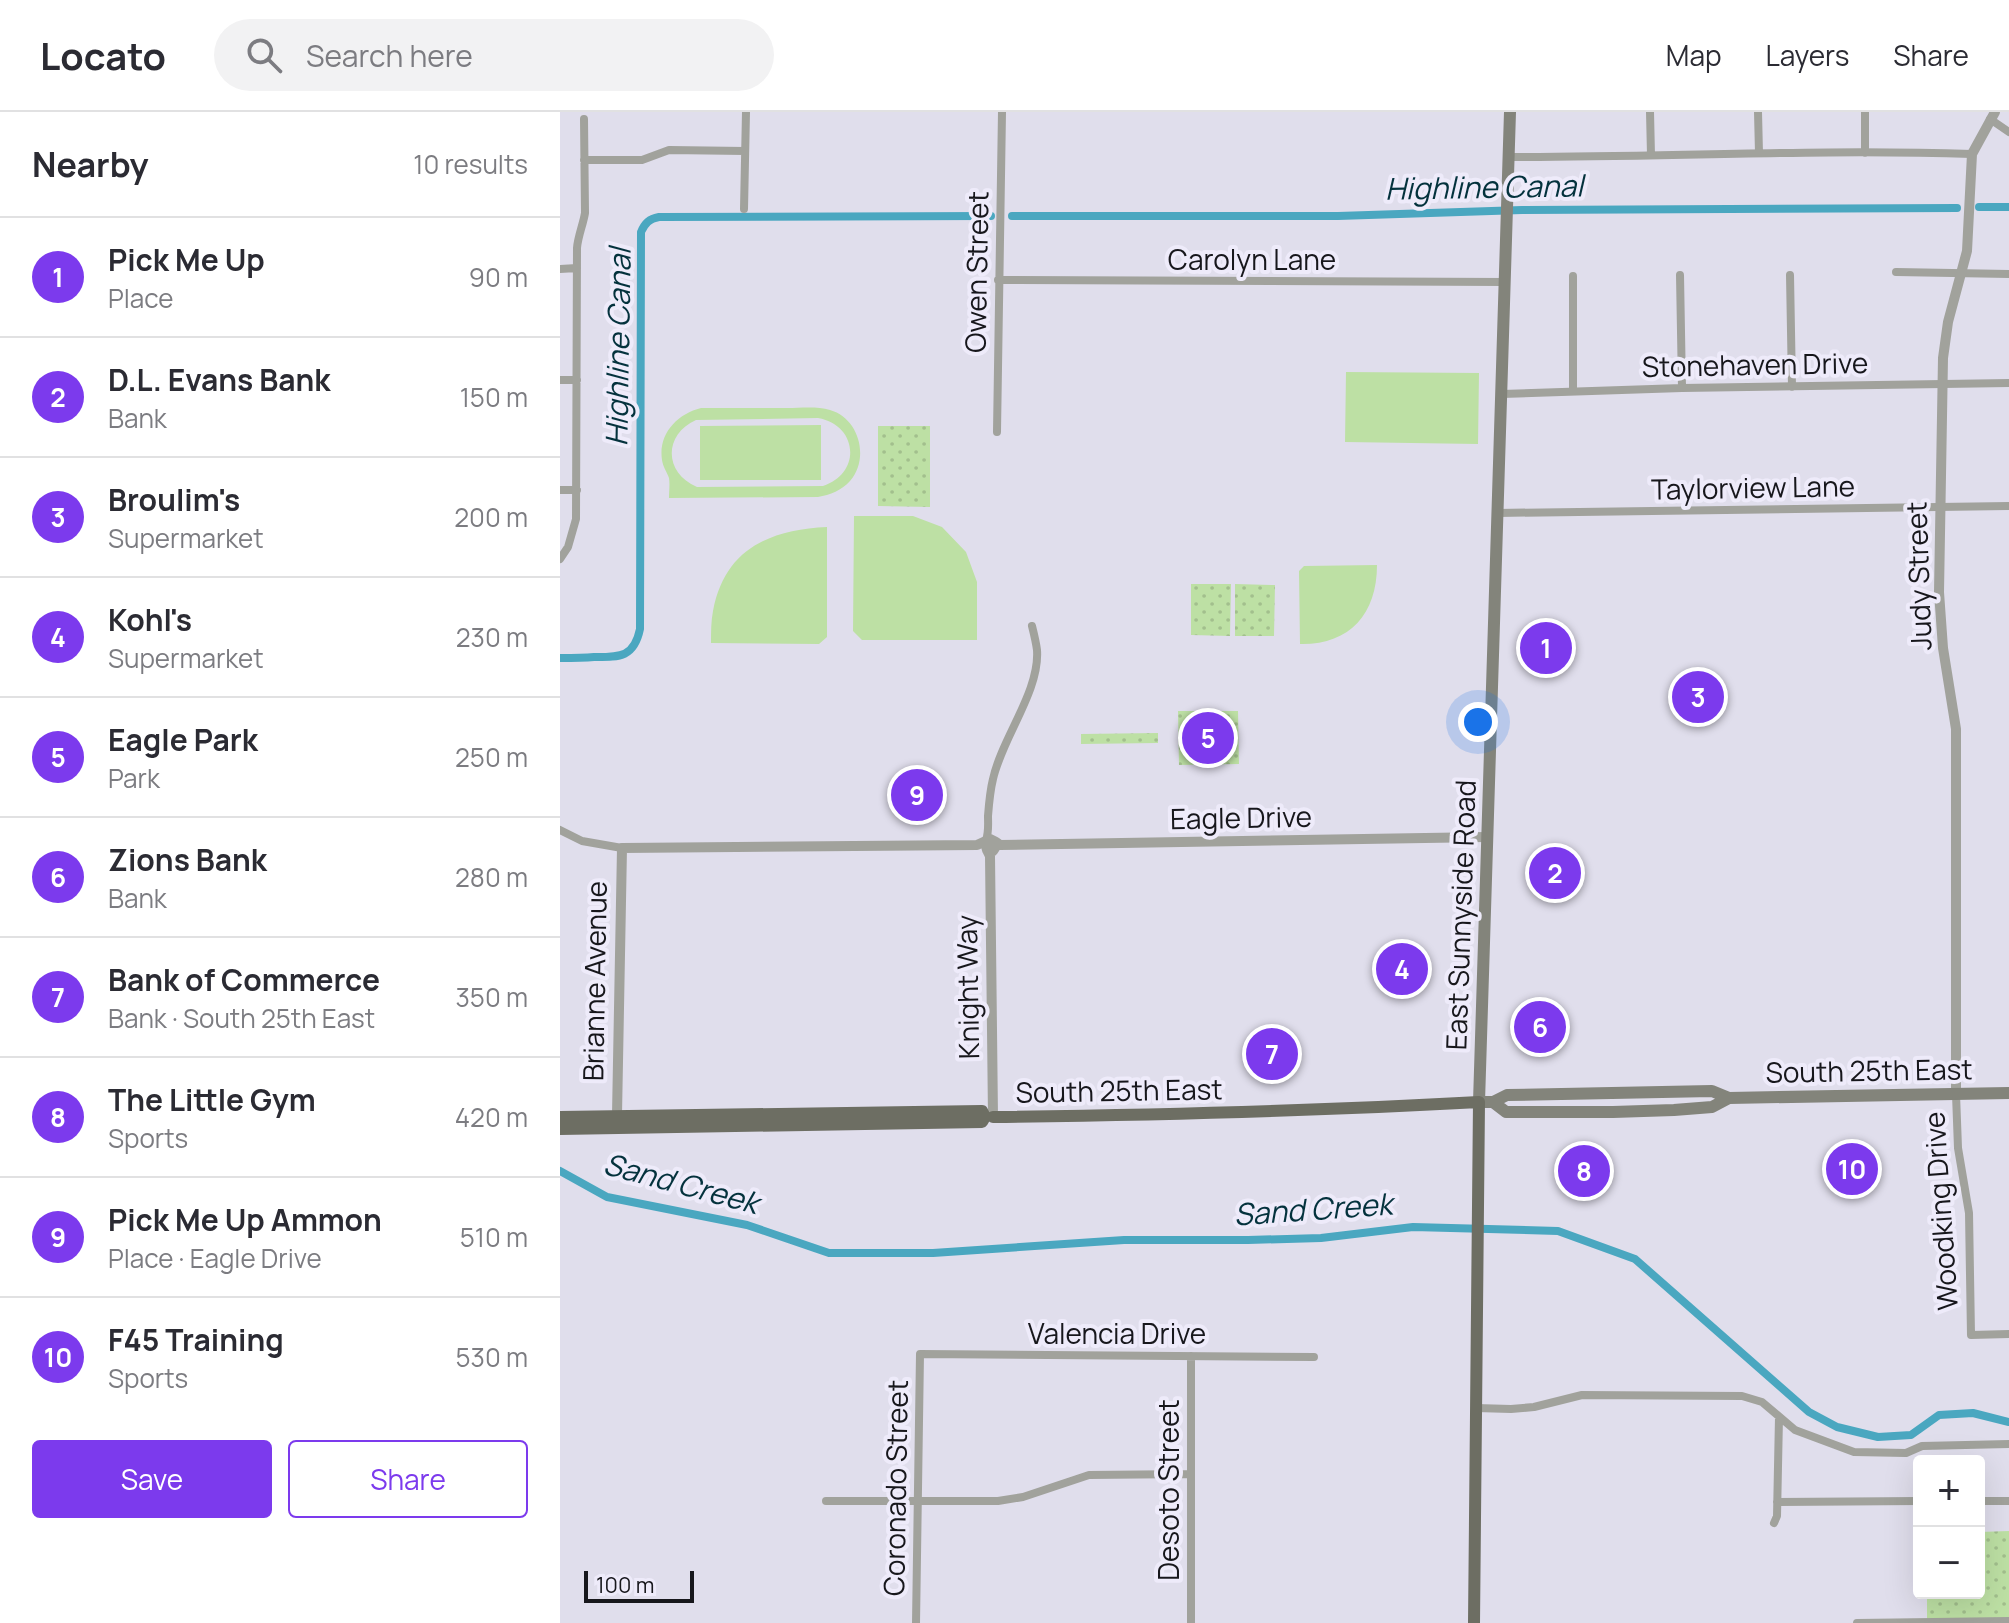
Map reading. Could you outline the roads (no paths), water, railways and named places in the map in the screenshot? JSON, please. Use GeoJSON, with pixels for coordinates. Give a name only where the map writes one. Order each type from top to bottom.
{"type":"FeatureCollection","features":[{"type":"Feature","properties":{"kind":"main road","name":"East Sunnyside Road"},"geometry":{"type":"LineString","coordinates":[[1474,1623],[1479,1102],[1510,112]]}},
{"type":"Feature","properties":{"kind":"main road","name":"South 25th East"},"geometry":{"type":"LineString","coordinates":[[560,1129],[650,1128],[982,1111],[989,1117],[1300,1111],[1493,1102],[1507,1095],[1712,1091],[1729,1098],[2009,1093]]}},
{"type":"Feature","properties":{"kind":"main road","name":"South 25th East"},"geometry":{"type":"LineString","coordinates":[[1493,1102],[1506,1112],[1613,1112],[1712,1107],[1729,1098]]}},
{"type":"Feature","properties":{"kind":"main road","name":"South 25th East"},"geometry":{"type":"LineString","coordinates":[[560,1117],[678,1114],[810,1119]]}},
{"type":"Feature","properties":{"kind":"main road"},"geometry":{"type":"LineString","coordinates":[[650,1128],[652,1121],[667,1120],[678,1114]]}},
{"type":"Feature","properties":{"kind":"street"},"geometry":{"type":"LineString","coordinates":[[744,209],[746,112]]}},
{"type":"Feature","properties":{"kind":"street","name":"Owen Street"},"geometry":{"type":"LineString","coordinates":[[997,432],[1002,112]]}},
{"type":"Feature","properties":{"kind":"street"},"geometry":{"type":"LineString","coordinates":[[1650,112],[1651,155]]}},
{"type":"Feature","properties":{"kind":"street"},"geometry":{"type":"LineString","coordinates":[[1758,112],[1759,153]]}},
{"type":"Feature","properties":{"kind":"street"},"geometry":{"type":"LineString","coordinates":[[1865,112],[1865,153]]}},
{"type":"Feature","properties":{"kind":"street"},"geometry":{"type":"LineString","coordinates":[[1992,116],[2009,132]]}},
{"type":"Feature","properties":{"kind":"street","name":"Judy Street"},"geometry":{"type":"LineString","coordinates":[[1956,1094],[1956,729],[1940,615],[1943,358],[1948,322],[1967,251],[1972,154],[1992,116]]}},
{"type":"Feature","properties":{"kind":"street"},"geometry":{"type":"LineString","coordinates":[[560,559],[568,547],[576,519],[577,268],[578,237],[585,213],[584,119]]}},
{"type":"Feature","properties":{"kind":"street"},"geometry":{"type":"LineString","coordinates":[[584,160],[642,160],[669,150],[745,151]]}},
{"type":"Feature","properties":{"kind":"street"},"geometry":{"type":"LineString","coordinates":[[1509,157],[1972,154]]}},
{"type":"Feature","properties":{"kind":"street"},"geometry":{"type":"LineString","coordinates":[[560,269],[577,268]]}},
{"type":"Feature","properties":{"kind":"street"},"geometry":{"type":"LineString","coordinates":[[1896,272],[2009,274]]}},
{"type":"Feature","properties":{"kind":"street"},"geometry":{"type":"LineString","coordinates":[[1680,275],[1682,388]]}},
{"type":"Feature","properties":{"kind":"street"},"geometry":{"type":"LineString","coordinates":[[1790,275],[1792,387]]}},
{"type":"Feature","properties":{"kind":"street"},"geometry":{"type":"LineString","coordinates":[[1573,276],[1573,391]]}},
{"type":"Feature","properties":{"kind":"street","name":"Carolyn Lane"},"geometry":{"type":"LineString","coordinates":[[998,280],[1505,282]]}},
{"type":"Feature","properties":{"kind":"street"},"geometry":{"type":"LineString","coordinates":[[560,380],[577,380]]}},
{"type":"Feature","properties":{"kind":"street","name":"Stonehaven Drive"},"geometry":{"type":"LineString","coordinates":[[1502,394],[2009,383]]}},
{"type":"Feature","properties":{"kind":"street"},"geometry":{"type":"LineString","coordinates":[[560,490],[577,490]]}},
{"type":"Feature","properties":{"kind":"street","name":"Taylorview Lane"},"geometry":{"type":"LineString","coordinates":[[1498,513],[2009,506]]}},
{"type":"Feature","properties":{"kind":"street","name":"Knight Way"},"geometry":{"type":"LineString","coordinates":[[989,1117],[988,815],[993,776],[1028,694],[1035,669],[1037,649],[1032,626]]}},
{"type":"Feature","properties":{"kind":"street","name":"Eagle Drive"},"geometry":{"type":"LineString","coordinates":[[560,830],[582,841],[622,848],[1487,837]]}},
{"type":"Feature","properties":{"kind":"street","name":"Brianne Avenue"},"geometry":{"type":"LineString","coordinates":[[617,1115],[622,848]]}},
{"type":"Feature","properties":{"kind":"street","name":"Woodking Drive"},"geometry":{"type":"LineString","coordinates":[[1956,1094],[1958,1148],[1969,1213],[1971,1335],[2009,1334]]}},
{"type":"Feature","properties":{"kind":"street","name":"Valencia Drive"},"geometry":{"type":"LineString","coordinates":[[920,1354],[1314,1357]]}},
{"type":"Feature","properties":{"kind":"street","name":"Coronado Street"},"geometry":{"type":"LineString","coordinates":[[916,1623],[920,1354]]}},
{"type":"Feature","properties":{"kind":"street","name":"Desoto Street"},"geometry":{"type":"LineString","coordinates":[[1191,1356],[1191,1623]]}},
{"type":"Feature","properties":{"kind":"street"},"geometry":{"type":"LineString","coordinates":[[1476,1408],[1534,1407],[1582,1395],[1742,1396],[1762,1402],[1795,1430],[1854,1452],[1906,1453],[1922,1446],[2009,1444]]}},
{"type":"Feature","properties":{"kind":"street"},"geometry":{"type":"LineString","coordinates":[[1774,1523],[1777,1516],[1779,1416]]}},
{"type":"Feature","properties":{"kind":"street"},"geometry":{"type":"LineString","coordinates":[[826,1501],[973,1503],[1012,1500],[1089,1475],[1191,1474]]}},
{"type":"Feature","properties":{"kind":"street"},"geometry":{"type":"LineString","coordinates":[[1777,1502],[1913,1501]]}},
{"type":"Feature","properties":{"kind":"street"},"geometry":{"type":"LineString","coordinates":[[1985,1501],[2009,1501]]}},
{"type":"Feature","properties":{"kind":"street"},"geometry":{"type":"LineString","coordinates":[[1857,1623],[2007,1622]]}},
{"type":"Feature","properties":{"kind":"waterway"},"geometry":{"type":"LineString","coordinates":[[1979,207],[2009,207]]}},
{"type":"Feature","properties":{"kind":"waterway","name":"Highline Canal"},"geometry":{"type":"LineString","coordinates":[[1012,216],[1338,216],[1522,210],[1957,208]]}},
{"type":"Feature","properties":{"kind":"waterway","name":"Highline Canal"},"geometry":{"type":"LineString","coordinates":[[560,658],[624,654],[634,646],[640,629],[641,232],[646,224],[659,217],[991,216]]}},
{"type":"Feature","properties":{"kind":"waterway","name":"Sand Creek"},"geometry":{"type":"LineString","coordinates":[[560,1171],[607,1197],[747,1225],[829,1253],[933,1253],[1124,1240],[1321,1238],[1413,1227],[1558,1231],[1635,1259],[1809,1412],[1837,1427],[1878,1437],[1911,1435],[1939,1415],[1973,1413],[2009,1422]]}},
{"type":"Feature","properties":{"kind":"place","name":"Pick Me Up"},"geometry":{"type":"Point","coordinates":[1546,648]}},
{"type":"Feature","properties":{"kind":"place","name":"Broulim's"},"geometry":{"type":"Point","coordinates":[1698,697]}},
{"type":"Feature","properties":{"kind":"place","name":"Eagle Park"},"geometry":{"type":"Point","coordinates":[1208,738]}},
{"type":"Feature","properties":{"kind":"place","name":"Pick Me Up Ammon"},"geometry":{"type":"Point","coordinates":[917,795]}},
{"type":"Feature","properties":{"kind":"place","name":"D.L. Evans Bank"},"geometry":{"type":"Point","coordinates":[1555,873]}},
{"type":"Feature","properties":{"kind":"place","name":"Kohl's"},"geometry":{"type":"Point","coordinates":[1402,969]}},
{"type":"Feature","properties":{"kind":"place","name":"Zions Bank"},"geometry":{"type":"Point","coordinates":[1540,1027]}},
{"type":"Feature","properties":{"kind":"place","name":"Bank of Commerce"},"geometry":{"type":"Point","coordinates":[1272,1054]}},
{"type":"Feature","properties":{"kind":"place","name":"F45 Training"},"geometry":{"type":"Point","coordinates":[1852,1169]}},
{"type":"Feature","properties":{"kind":"place","name":"The Little Gym"},"geometry":{"type":"Point","coordinates":[1584,1171]}}]}
